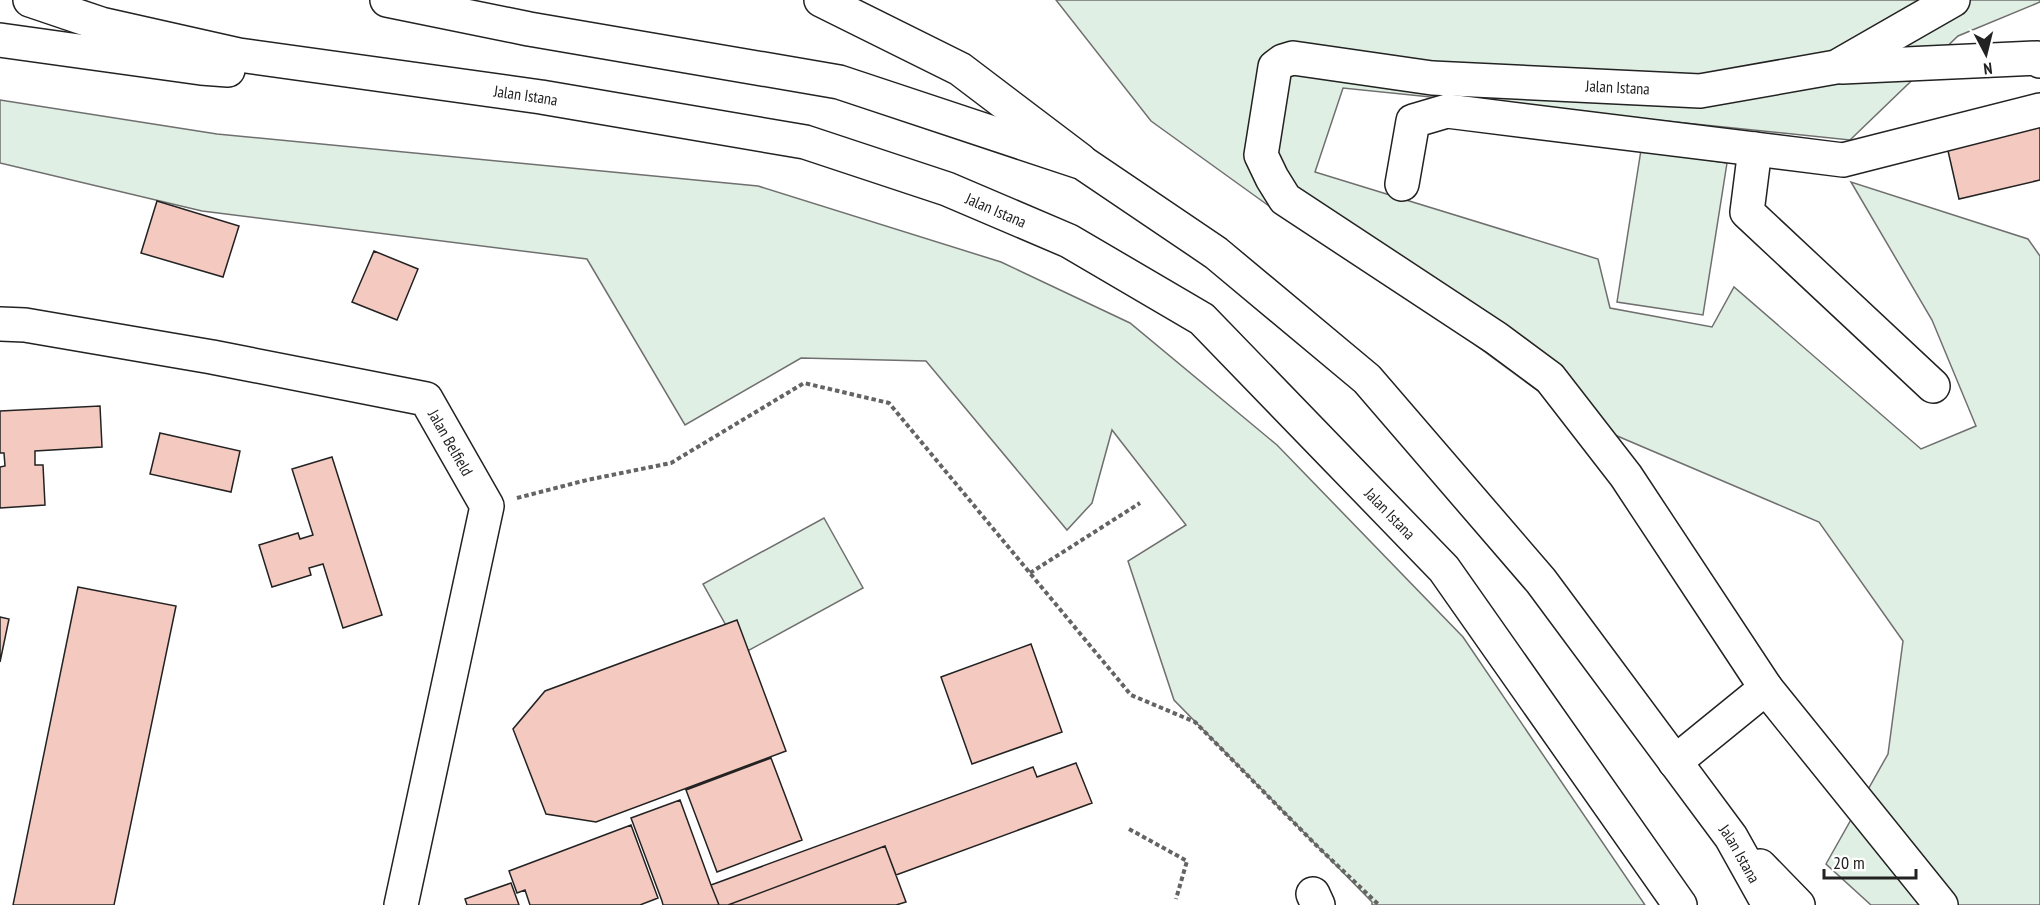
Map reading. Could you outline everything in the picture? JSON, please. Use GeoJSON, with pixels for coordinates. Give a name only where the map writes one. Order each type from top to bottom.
{"type":"FeatureCollection","features":[{"type":"Feature","properties":{"kind":"main road","name":"Jalan Istana"},"geometry":{"type":"LineString","coordinates":[[30,0],[101,24],[239,55],[541,97],[805,142],[947,189],[1069,241],[1202,319],[1444,569],[1680,905]]}},
{"type":"Feature","properties":{"kind":"main road","name":"Jalan Istana"},"geometry":{"type":"LineString","coordinates":[[387,0],[530,29],[839,82],[1083,163],[1216,253],[1366,379],[1541,580],[1731,837],[1769,905]]}},
{"type":"Feature","properties":{"kind":"main road"},"geometry":{"type":"LineString","coordinates":[[436,0],[530,29]]}},
{"type":"Feature","properties":{"kind":"main road"},"geometry":{"type":"LineString","coordinates":[[821,0],[960,69],[1083,163]]}},
{"type":"Feature","properties":{"kind":"main road","name":"Jalan Istana"},"geometry":{"type":"LineString","coordinates":[[1766,688],[1626,476],[1550,378],[1497,338],[1285,199],[1262,155],[1275,67],[1293,58],[1432,78],[1700,91],[1836,67],[1953,0]]}},
{"type":"Feature","properties":{"kind":"main road"},"geometry":{"type":"LineString","coordinates":[[0,40],[201,68],[416,79]]}},
{"type":"Feature","properties":{"kind":"main road"},"geometry":{"type":"LineString","coordinates":[[1836,67],[2037,58],[2040,61]]}},
{"type":"Feature","properties":{"kind":"main road"},"geometry":{"type":"LineString","coordinates":[[1402,184],[1413,121],[1446,111],[1843,160],[2040,110]]}},
{"type":"Feature","properties":{"kind":"main road"},"geometry":{"type":"LineString","coordinates":[[1755,149],[1747,212],[1933,386]]}},
{"type":"Feature","properties":{"kind":"main road","name":"Jalan Belfield"},"geometry":{"type":"LineString","coordinates":[[0,324],[25,326],[212,357],[426,399],[487,506]]}},
{"type":"Feature","properties":{"kind":"main road"},"geometry":{"type":"LineString","coordinates":[[400,905],[487,506]]}},
{"type":"Feature","properties":{"kind":"main road"},"geometry":{"type":"LineString","coordinates":[[1675,762],[1766,688],[1941,905]]}},
{"type":"Feature","properties":{"kind":"main road"},"geometry":{"type":"LineString","coordinates":[[1731,837],[1798,905]]}},
{"type":"Feature","properties":{"kind":"path"},"geometry":{"type":"LineString","coordinates":[[487,506],[587,480],[671,463],[804,383],[889,403],[1131,695],[1195,722],[1318,847],[1379,905]]}},
{"type":"Feature","properties":{"kind":"path"},"geometry":{"type":"LineString","coordinates":[[1029,573],[1140,503]]}},
{"type":"Feature","properties":{"kind":"path"},"geometry":{"type":"LineString","coordinates":[[1129,829],[1187,861],[1176,898]]}},
{"type":"Feature","properties":{"kind":"green space"},"geometry":{"type":"Polygon","coordinates":[[[1056,0],[2040,0],[2040,2],[1958,36],[1850,140],[1343,88],[1315,172],[1598,259],[1610,308],[1712,327],[1734,287],[1921,449],[1976,426],[1932,320],[1851,182],[2028,239],[2040,256],[2040,905],[1871,905],[1826,864],[1888,754],[1903,641],[1819,522],[1575,418],[1405,293],[1269,206],[1151,121],[1056,0]]]}},
{"type":"Feature","properties":{"kind":"green space"},"geometry":{"type":"Polygon","coordinates":[[[0,100],[217,134],[758,186],[1001,262],[1130,323],[1277,445],[1463,637],[1645,905],[1372,905],[1372,902],[1174,700],[1128,561],[1186,525],[1112,430],[1092,503],[1067,530],[926,361],[801,358],[685,425],[587,259],[202,211],[0,163],[0,100]]]}},
{"type":"Feature","properties":{"kind":"green space"},"geometry":{"type":"Polygon","coordinates":[[[1641,150],[1727,163],[1703,315],[1617,302],[1641,150]]]}},
{"type":"Feature","properties":{"kind":"green space"},"geometry":{"type":"Polygon","coordinates":[[[824,518],[863,588],[742,654],[703,584],[824,518]]]}},
{"type":"Feature","properties":{"kind":"building"},"geometry":{"type":"Polygon","coordinates":[[[2040,121],[2040,180],[1959,199],[1946,142],[2040,121]]]}},
{"type":"Feature","properties":{"kind":"building"},"geometry":{"type":"Polygon","coordinates":[[[157,201],[239,226],[223,277],[141,253],[157,201]]]}},
{"type":"Feature","properties":{"kind":"building"},"geometry":{"type":"Polygon","coordinates":[[[374,251],[418,269],[397,320],[352,302],[374,251]]]}},
{"type":"Feature","properties":{"kind":"building"},"geometry":{"type":"Polygon","coordinates":[[[100,406],[102,447],[35,451],[35,465],[43,465],[45,505],[0,508],[0,467],[5,466],[4,453],[0,453],[0,411],[100,406]]]}},
{"type":"Feature","properties":{"kind":"building"},"geometry":{"type":"Polygon","coordinates":[[[160,433],[240,451],[231,492],[150,474],[160,433]]]}},
{"type":"Feature","properties":{"kind":"building"},"geometry":{"type":"Polygon","coordinates":[[[332,457],[382,615],[343,628],[323,564],[309,568],[311,575],[272,587],[259,545],[298,533],[300,539],[313,535],[292,469],[332,457]]]}},
{"type":"Feature","properties":{"kind":"building"},"geometry":{"type":"Polygon","coordinates":[[[78,587],[176,606],[114,905],[13,905],[78,587]]]}},
{"type":"Feature","properties":{"kind":"building"},"geometry":{"type":"Polygon","coordinates":[[[0,617],[9,619],[0,662],[0,617]]]}},
{"type":"Feature","properties":{"kind":"building"},"geometry":{"type":"Polygon","coordinates":[[[737,620],[786,751],[596,822],[546,814],[513,729],[545,691],[737,620]]]}},
{"type":"Feature","properties":{"kind":"building"},"geometry":{"type":"Polygon","coordinates":[[[1031,644],[1062,732],[972,764],[941,677],[1031,644]]]}},
{"type":"Feature","properties":{"kind":"building"},"geometry":{"type":"Polygon","coordinates":[[[771,758],[802,840],[717,872],[686,790],[771,758]]]}},
{"type":"Feature","properties":{"kind":"building"},"geometry":{"type":"Polygon","coordinates":[[[1076,763],[1092,803],[896,875],[885,846],[728,905],[719,905],[711,885],[1033,767],[1037,777],[1076,763]]]}},
{"type":"Feature","properties":{"kind":"building"},"geometry":{"type":"Polygon","coordinates":[[[680,800],[719,905],[663,905],[631,818],[680,800]]]}},
{"type":"Feature","properties":{"kind":"building"},"geometry":{"type":"Polygon","coordinates":[[[631,825],[658,898],[640,905],[530,905],[525,890],[517,893],[509,871],[631,825]]]}},
{"type":"Feature","properties":{"kind":"building"},"geometry":{"type":"Polygon","coordinates":[[[885,846],[906,902],[896,905],[728,905],[885,846]]]}},
{"type":"Feature","properties":{"kind":"building"},"geometry":{"type":"Polygon","coordinates":[[[511,883],[519,905],[467,905],[465,899],[511,883]]]}}]}
